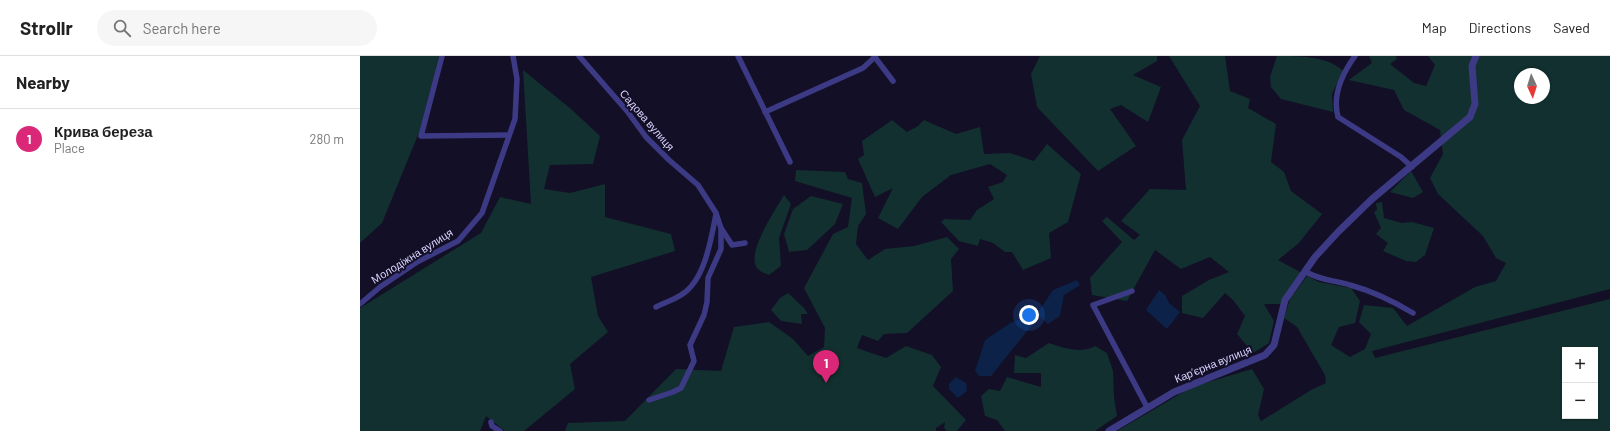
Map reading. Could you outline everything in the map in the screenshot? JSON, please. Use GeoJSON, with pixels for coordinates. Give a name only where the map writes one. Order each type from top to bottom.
{"type":"FeatureCollection","features":[{"type":"Feature","properties":{"kind":"street"},"geometry":{"type":"LineString","coordinates":[[442,56],[421,136],[508,136]]}},
{"type":"Feature","properties":{"kind":"street","name":"Молодіжна вулиця"},"geometry":{"type":"LineString","coordinates":[[360,304],[380,287],[417,262],[458,240],[482,213],[508,136],[515,120],[517,79],[513,56]]}},
{"type":"Feature","properties":{"kind":"street","name":"Садова вулиця"},"geometry":{"type":"LineString","coordinates":[[579,56],[627,111],[646,136],[669,160],[698,185],[716,213],[721,228]]}},
{"type":"Feature","properties":{"kind":"street"},"geometry":{"type":"LineString","coordinates":[[738,56],[790,162]]}},
{"type":"Feature","properties":{"kind":"street"},"geometry":{"type":"LineString","coordinates":[[1355,56],[1347,68],[1336,96],[1338,117],[1401,158],[1412,167]]}},
{"type":"Feature","properties":{"kind":"street","name":"Карʼєрна вулиця"},"geometry":{"type":"LineString","coordinates":[[1109,431],[1174,392],[1265,355],[1274,345],[1286,300],[1316,257],[1338,232],[1372,199],[1470,117],[1475,104],[1472,66],[1476,56]]}},
{"type":"Feature","properties":{"kind":"street"},"geometry":{"type":"LineString","coordinates":[[765,112],[863,68],[875,57],[893,80]]}},
{"type":"Feature","properties":{"kind":"street"},"geometry":{"type":"LineString","coordinates":[[656,307],[682,295],[693,285],[704,264],[716,213]]}},
{"type":"Feature","properties":{"kind":"street"},"geometry":{"type":"LineString","coordinates":[[721,228],[730,243],[739,245],[745,243]]}},
{"type":"Feature","properties":{"kind":"street"},"geometry":{"type":"LineString","coordinates":[[649,400],[681,388],[694,361],[690,345],[704,316],[707,302],[708,278],[721,249],[721,228]]}},
{"type":"Feature","properties":{"kind":"street"},"geometry":{"type":"LineString","coordinates":[[1306,272],[1319,279],[1349,284],[1383,297],[1413,313]]}},
{"type":"Feature","properties":{"kind":"street"},"geometry":{"type":"LineString","coordinates":[[1132,291],[1093,305],[1147,407]]}},
{"type":"Feature","properties":{"kind":"street"},"geometry":{"type":"LineString","coordinates":[[491,422],[492,426],[500,431]]}},
{"type":"Feature","properties":{"kind":"green space"},"geometry":{"type":"Polygon","coordinates":[[[360,56],[439,56],[420,130],[382,223],[360,243],[360,56]]]}},
{"type":"Feature","properties":{"kind":"green space"},"geometry":{"type":"Polygon","coordinates":[[[1040,56],[1157,56],[1157,61],[1133,75],[1161,87],[1148,122],[1121,105],[1110,109],[1136,146],[1098,171],[1037,107],[1031,74],[1040,56]]]}},
{"type":"Feature","properties":{"kind":"green space"},"geometry":{"type":"Polygon","coordinates":[[[1169,56],[1225,56],[1230,91],[1250,99],[1248,108],[1276,124],[1271,162],[1284,172],[1291,191],[1322,214],[1299,243],[1278,260],[1302,273],[1281,304],[1264,304],[1274,321],[1269,343],[1253,353],[1237,334],[1245,316],[1233,300],[1225,293],[1203,318],[1182,313],[1182,296],[1209,280],[1229,272],[1210,257],[1181,269],[1155,250],[1127,301],[1092,295],[1090,278],[1122,242],[1102,221],[1107,217],[1134,240],[1140,235],[1121,221],[1150,189],[1186,190],[1182,140],[1200,106],[1169,56]]]}},
{"type":"Feature","properties":{"kind":"green space"},"geometry":{"type":"Polygon","coordinates":[[[1277,56],[1304,57],[1322,60],[1330,62],[1343,71],[1332,94],[1333,112],[1281,99],[1271,87],[1270,77],[1277,56]]]}},
{"type":"Feature","properties":{"kind":"green space"},"geometry":{"type":"Polygon","coordinates":[[[1369,56],[1396,56],[1397,59],[1390,64],[1414,83],[1426,86],[1435,65],[1428,56],[1610,56],[1610,289],[1372,351],[1375,358],[1610,299],[1610,431],[1117,431],[1192,387],[1252,369],[1264,389],[1258,415],[1261,421],[1311,390],[1326,383],[1325,375],[1297,327],[1284,318],[1290,299],[1307,276],[1319,282],[1351,288],[1360,301],[1355,323],[1339,327],[1331,345],[1350,357],[1365,349],[1371,334],[1359,322],[1364,305],[1393,308],[1407,326],[1475,287],[1496,281],[1506,263],[1496,258],[1483,236],[1438,194],[1430,178],[1443,154],[1440,130],[1404,110],[1394,90],[1349,80],[1372,63],[1369,56]]]}},
{"type":"Feature","properties":{"kind":"green space"},"geometry":{"type":"Polygon","coordinates":[[[523,70],[571,109],[600,136],[593,164],[550,165],[544,189],[570,193],[605,184],[605,217],[671,234],[675,251],[591,277],[598,316],[608,332],[570,364],[575,389],[524,431],[505,431],[486,416],[480,431],[360,431],[360,308],[481,233],[500,197],[531,204],[523,70]]]}},
{"type":"Feature","properties":{"kind":"green space"},"geometry":{"type":"Polygon","coordinates":[[[892,120],[907,132],[918,126],[924,120],[956,134],[980,127],[984,154],[1010,153],[1034,161],[1047,144],[1081,174],[1068,222],[1049,233],[1051,258],[1023,270],[1012,252],[1005,252],[993,243],[980,239],[978,246],[959,241],[941,222],[944,219],[970,220],[977,210],[994,199],[988,187],[1003,182],[1007,175],[990,164],[951,175],[922,197],[898,229],[878,218],[893,188],[875,197],[858,159],[864,155],[862,141],[892,120]]]}},
{"type":"Feature","properties":{"kind":"green space"},"geometry":{"type":"Polygon","coordinates":[[[796,170],[845,172],[848,179],[862,183],[866,214],[858,226],[856,244],[868,260],[885,249],[914,246],[947,237],[959,249],[951,259],[953,291],[907,333],[884,334],[878,341],[862,335],[857,348],[886,358],[906,346],[932,355],[941,367],[933,386],[966,420],[957,431],[947,431],[944,428],[945,422],[936,428],[936,431],[565,431],[568,423],[625,421],[676,369],[721,371],[734,327],[769,322],[793,339],[808,356],[824,347],[825,328],[804,288],[833,234],[848,227],[852,198],[795,181],[796,170]]]}},
{"type":"Feature","properties":{"kind":"green space"},"geometry":{"type":"Polygon","coordinates":[[[1411,171],[1423,192],[1413,198],[1390,192],[1411,171]]]}},
{"type":"Feature","properties":{"kind":"green space"},"geometry":{"type":"Polygon","coordinates":[[[784,195],[791,204],[779,238],[781,266],[769,275],[758,269],[755,262],[755,254],[763,232],[784,195]]]}},
{"type":"Feature","properties":{"kind":"green space"},"geometry":{"type":"Polygon","coordinates":[[[811,196],[843,204],[835,224],[807,250],[789,252],[784,234],[793,209],[811,196]]]}},
{"type":"Feature","properties":{"kind":"green space"},"geometry":{"type":"Polygon","coordinates":[[[1382,202],[1384,218],[1402,223],[1412,222],[1434,228],[1425,255],[1416,262],[1406,261],[1383,251],[1388,243],[1376,234],[1381,228],[1374,212],[1377,210],[1376,203],[1382,202]]]}},
{"type":"Feature","properties":{"kind":"green space"},"geometry":{"type":"Polygon","coordinates":[[[788,293],[804,308],[808,314],[801,314],[802,324],[781,321],[771,310],[780,298],[788,293]]]}},
{"type":"Feature","properties":{"kind":"green space"},"geometry":{"type":"Polygon","coordinates":[[[1049,343],[1078,350],[1084,350],[1095,346],[1107,353],[1113,371],[1114,397],[1117,416],[1095,431],[1005,431],[997,420],[985,416],[981,396],[989,389],[1000,391],[1007,377],[1041,387],[1041,373],[1014,373],[1015,355],[1026,358],[1049,343]]]}},
{"type":"Feature","properties":{"kind":"water"},"geometry":{"type":"Polygon","coordinates":[[[1077,280],[1080,285],[1064,295],[1060,316],[1048,324],[1037,314],[1053,290],[1077,280]]]}},
{"type":"Feature","properties":{"kind":"water"},"geometry":{"type":"Polygon","coordinates":[[[1159,290],[1165,295],[1169,303],[1180,312],[1167,329],[1146,310],[1159,290]]]}},
{"type":"Feature","properties":{"kind":"water"},"geometry":{"type":"Polygon","coordinates":[[[1026,318],[1032,325],[991,376],[979,376],[975,371],[985,340],[1012,322],[1026,318]]]}},
{"type":"Feature","properties":{"kind":"water"},"geometry":{"type":"Polygon","coordinates":[[[956,377],[966,383],[967,391],[958,398],[949,389],[949,384],[956,377]]]}},
{"type":"Feature","properties":{"kind":"place","name":"Крива береза"},"geometry":{"type":"Point","coordinates":[826,383]}}]}
